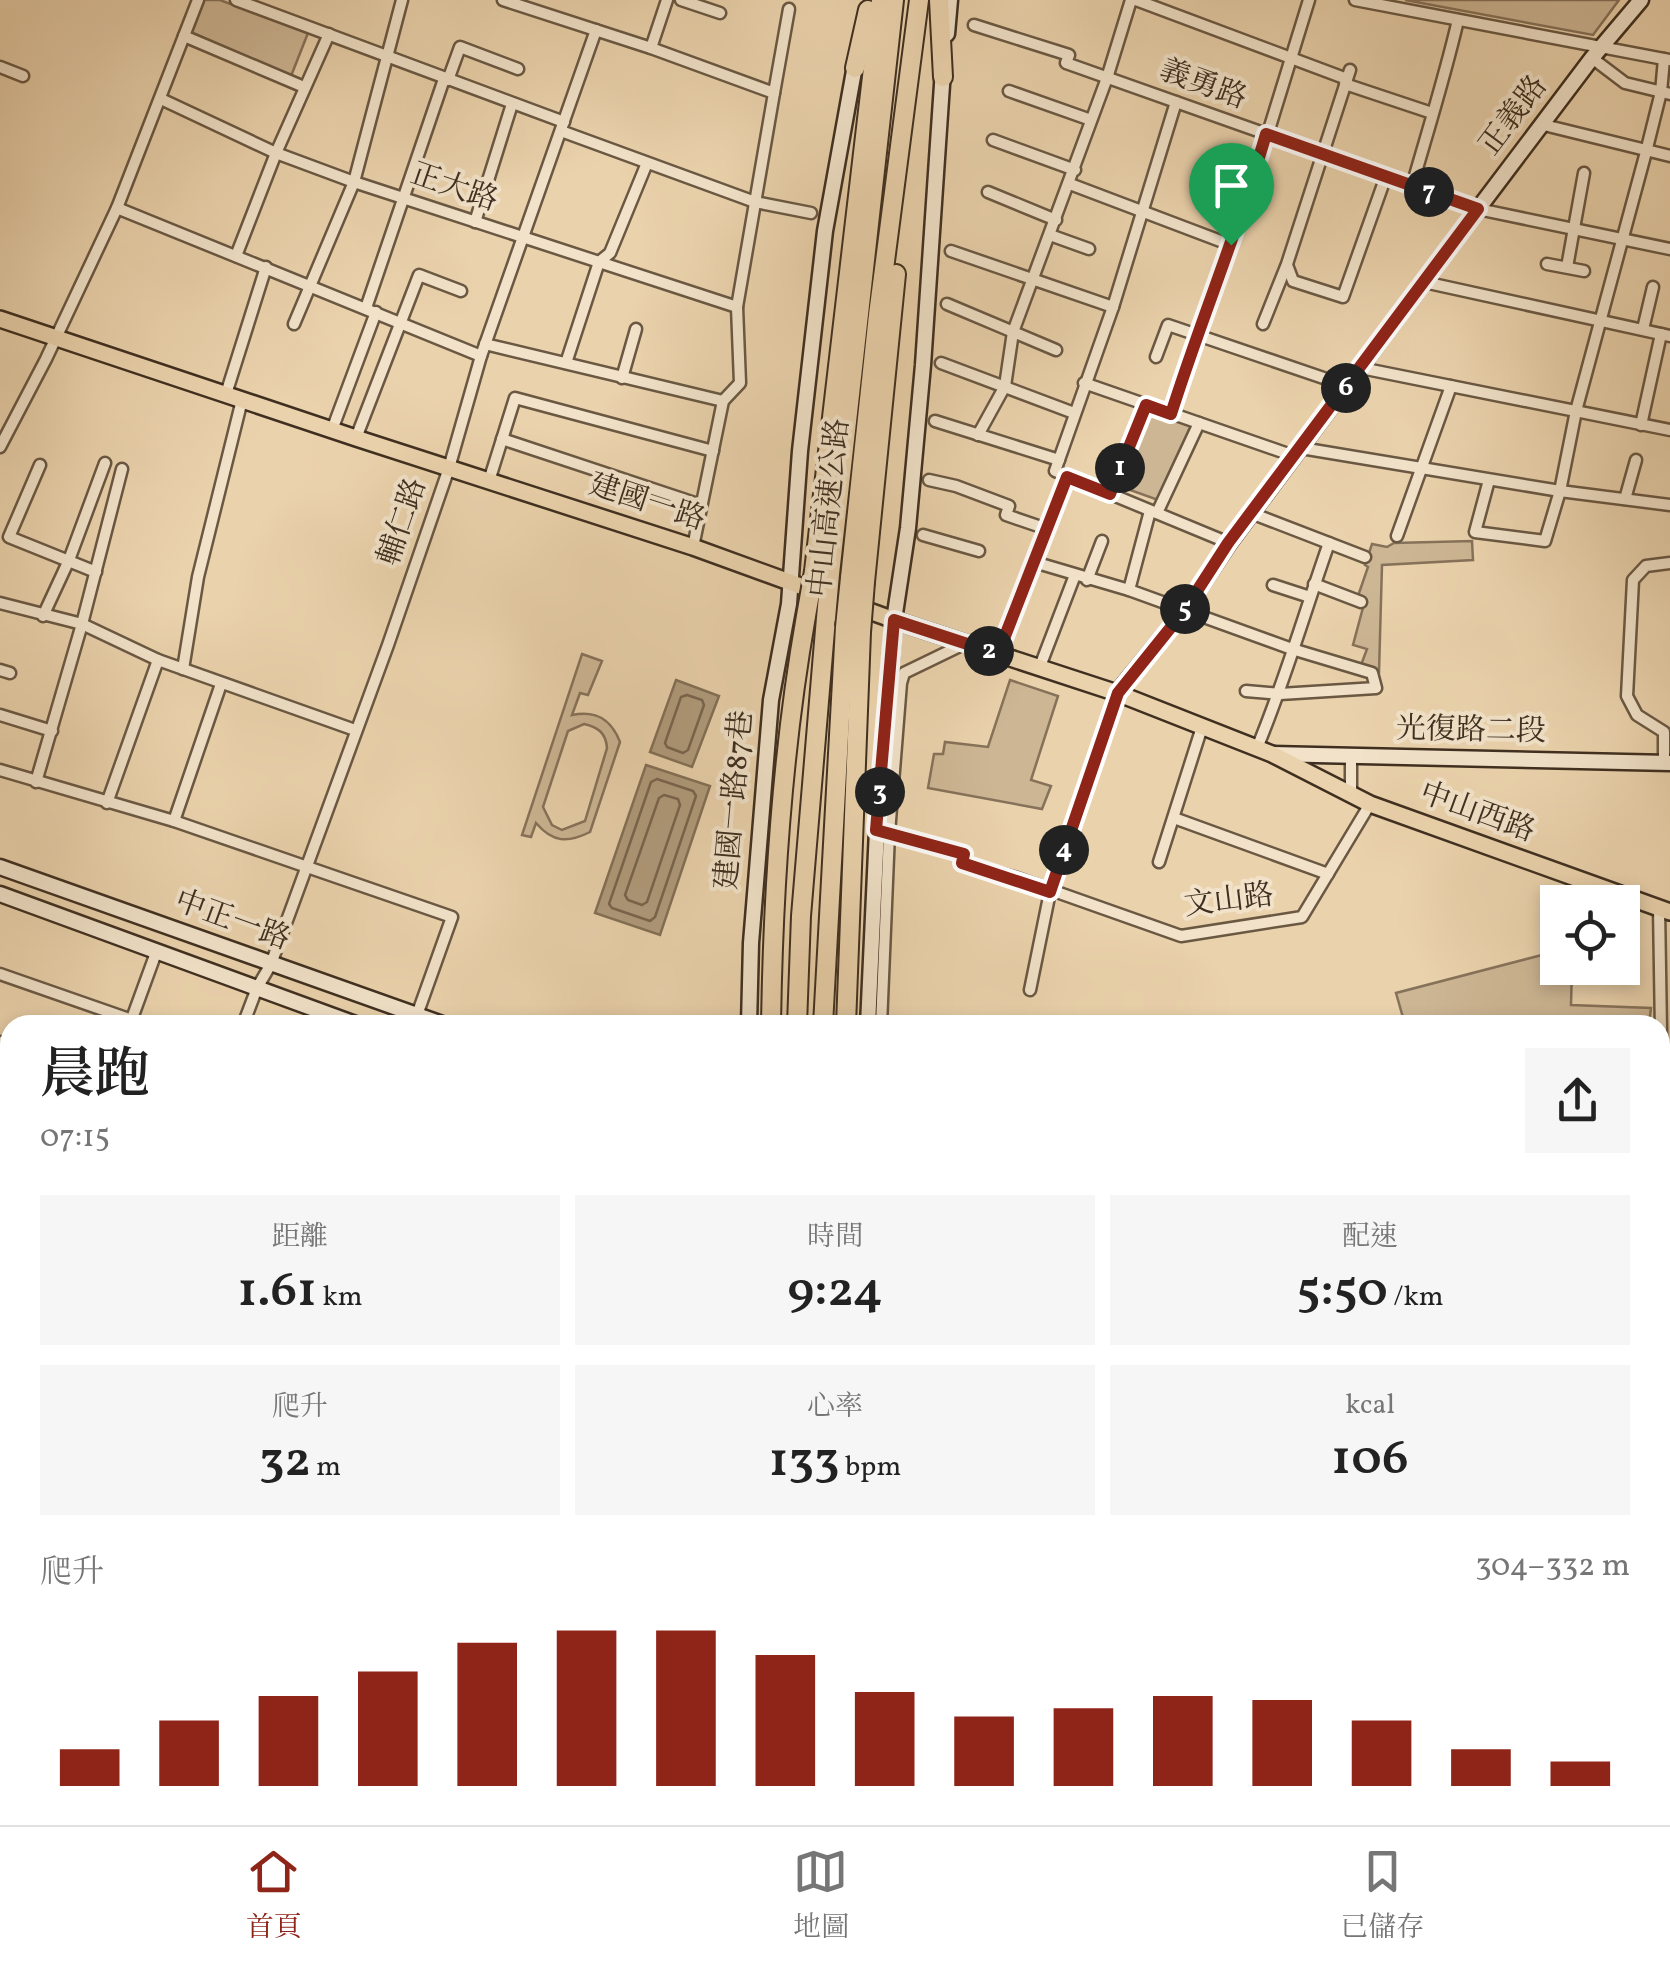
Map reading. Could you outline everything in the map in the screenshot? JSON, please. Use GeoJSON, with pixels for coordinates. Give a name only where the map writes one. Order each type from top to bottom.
{"type":"FeatureCollection","features":[{"type":"Feature","properties":{"kind":"highway"},"geometry":{"type":"LineString","coordinates":[[855,68],[870,0]]}},
{"type":"Feature","properties":{"kind":"highway"},"geometry":{"type":"LineString","coordinates":[[771,1015],[773,902],[784,774],[806,616],[822,572],[881,0]]}},
{"type":"Feature","properties":{"kind":"highway","name":"中山高速公路"},"geometry":{"type":"LineString","coordinates":[[797,1015],[801,916],[826,618],[822,572],[894,0]]}},
{"type":"Feature","properties":{"kind":"highway"},"geometry":{"type":"LineString","coordinates":[[939,0],[943,77]]}},
{"type":"Feature","properties":{"kind":"highway"},"geometry":{"type":"LineString","coordinates":[[846,1015],[853,629],[920,50],[919,8]]}},
{"type":"Feature","properties":{"kind":"highway","name":"中山高速公路"},"geometry":{"type":"LineString","coordinates":[[824,1015],[853,629]]}},
{"type":"Feature","properties":{"kind":"main road","name":"建國一路"},"geometry":{"type":"LineString","coordinates":[[0,319],[693,547],[894,620],[1118,693],[1264,751]]}},
{"type":"Feature","properties":{"kind":"main road","name":"中山西路"},"geometry":{"type":"LineString","coordinates":[[1264,751],[1370,804],[1664,910]]}},
{"type":"Feature","properties":{"kind":"street"},"geometry":{"type":"LineString","coordinates":[[0,446],[56,339],[117,208],[198,0]]}},
{"type":"Feature","properties":{"kind":"street"},"geometry":{"type":"LineString","coordinates":[[236,0],[512,104],[648,164],[755,202],[811,213]]}},
{"type":"Feature","properties":{"kind":"street"},"geometry":{"type":"LineString","coordinates":[[294,324],[354,182],[402,0]]}},
{"type":"Feature","properties":{"kind":"street"},"geometry":{"type":"LineString","coordinates":[[503,0],[774,93]]}},
{"type":"Feature","properties":{"kind":"street"},"geometry":{"type":"LineString","coordinates":[[650,48],[666,0]]}},
{"type":"Feature","properties":{"kind":"street"},"geometry":{"type":"LineString","coordinates":[[681,0],[720,12]]}},
{"type":"Feature","properties":{"kind":"street","name":"建國一路87巷"},"geometry":{"type":"LineString","coordinates":[[749,1015],[751,944],[771,700],[791,582],[816,302],[855,68],[862,0]]}},
{"type":"Feature","properties":{"kind":"street"},"geometry":{"type":"LineString","coordinates":[[869,1015],[894,620],[908,528],[950,0]]}},
{"type":"Feature","properties":{"kind":"street"},"geometry":{"type":"LineString","coordinates":[[978,434],[1005,386],[1013,332],[1036,278],[1134,0],[1432,112]]}},
{"type":"Feature","properties":{"kind":"street"},"geometry":{"type":"LineString","coordinates":[[1171,414],[1196,334],[1248,198],[1309,0]]}},
{"type":"Feature","properties":{"kind":"street"},"geometry":{"type":"LineString","coordinates":[[1356,0],[1597,53],[1667,60],[1666,93],[1620,239],[1545,540],[1476,532],[1489,480]]}},
{"type":"Feature","properties":{"kind":"street","name":"正義路"},"geometry":{"type":"LineString","coordinates":[[1030,990],[1050,892],[1118,693],[1184,611],[1228,543],[1478,209],[1641,0]]}},
{"type":"Feature","properties":{"kind":"street"},"geometry":{"type":"LineString","coordinates":[[693,547],[723,401],[740,383],[737,307],[789,9]]}},
{"type":"Feature","properties":{"kind":"street"},"geometry":{"type":"LineString","coordinates":[[1412,186],[1432,112],[1440,98],[1458,20]]}},
{"type":"Feature","properties":{"kind":"street","name":"義勇路"},"geometry":{"type":"LineString","coordinates":[[974,26],[1069,55],[1066,63],[1478,209],[1670,249]]}},
{"type":"Feature","properties":{"kind":"street","name":"輔仁路"},"geometry":{"type":"LineString","coordinates":[[247,1015],[256,988],[271,964],[388,646],[449,468],[481,356],[596,30]]}},
{"type":"Feature","properties":{"kind":"street"},"geometry":{"type":"LineString","coordinates":[[236,256],[329,34]]}},
{"type":"Feature","properties":{"kind":"street"},"geometry":{"type":"LineString","coordinates":[[184,36],[304,87]]}},
{"type":"Feature","properties":{"kind":"street"},"geometry":{"type":"LineString","coordinates":[[332,430],[405,197],[460,47],[518,69]]}},
{"type":"Feature","properties":{"kind":"street"},"geometry":{"type":"LineString","coordinates":[[1597,53],[1625,83],[1666,93]]}},
{"type":"Feature","properties":{"kind":"street"},"geometry":{"type":"LineString","coordinates":[[0,67],[23,76]]}},
{"type":"Feature","properties":{"kind":"street"},"geometry":{"type":"LineString","coordinates":[[1263,324],[1287,264],[1347,78]]}},
{"type":"Feature","properties":{"kind":"street"},"geometry":{"type":"LineString","coordinates":[[1009,90],[1092,120]]}},
{"type":"Feature","properties":{"kind":"street","name":"正大路"},"geometry":{"type":"LineString","coordinates":[[161,99],[276,154],[737,307]]}},
{"type":"Feature","properties":{"kind":"street"},"geometry":{"type":"LineString","coordinates":[[1176,102],[1113,307],[1055,472],[1228,543]]}},
{"type":"Feature","properties":{"kind":"street"},"geometry":{"type":"LineString","coordinates":[[474,222],[512,104]]}},
{"type":"Feature","properties":{"kind":"street"},"geometry":{"type":"LineString","coordinates":[[1544,125],[1670,156]]}},
{"type":"Feature","properties":{"kind":"street"},"geometry":{"type":"LineString","coordinates":[[993,140],[1074,170]]}},
{"type":"Feature","properties":{"kind":"street"},"geometry":{"type":"LineString","coordinates":[[566,364],[599,262],[610,252],[648,164]]}},
{"type":"Feature","properties":{"kind":"street"},"geometry":{"type":"LineString","coordinates":[[1566,267],[1584,174]]}},
{"type":"Feature","properties":{"kind":"street"},"geometry":{"type":"LineString","coordinates":[[1287,264],[1293,280],[1343,297],[1386,176]]}},
{"type":"Feature","properties":{"kind":"street"},"geometry":{"type":"LineString","coordinates":[[1198,180],[1248,198]]}},
{"type":"Feature","properties":{"kind":"street"},"geometry":{"type":"LineString","coordinates":[[1070,184],[1231,245]]}},
{"type":"Feature","properties":{"kind":"street"},"geometry":{"type":"LineString","coordinates":[[988,192],[1056,220]]}},
{"type":"Feature","properties":{"kind":"street"},"geometry":{"type":"LineString","coordinates":[[117,208],[481,356]]}},
{"type":"Feature","properties":{"kind":"street"},"geometry":{"type":"LineString","coordinates":[[1050,235],[1088,249]]}},
{"type":"Feature","properties":{"kind":"street"},"geometry":{"type":"LineString","coordinates":[[952,251],[1113,307]]}},
{"type":"Feature","properties":{"kind":"street"},"geometry":{"type":"LineString","coordinates":[[1547,264],[1584,272]]}},
{"type":"Feature","properties":{"kind":"street"},"geometry":{"type":"LineString","coordinates":[[226,394],[266,267]]}},
{"type":"Feature","properties":{"kind":"street"},"geometry":{"type":"LineString","coordinates":[[356,438],[419,275],[461,291]]}},
{"type":"Feature","properties":{"kind":"street"},"geometry":{"type":"LineString","coordinates":[[1424,282],[1666,335],[1641,425]]}},
{"type":"Feature","properties":{"kind":"street"},"geometry":{"type":"LineString","coordinates":[[1643,329],[1653,287]]}},
{"type":"Feature","properties":{"kind":"street"},"geometry":{"type":"LineString","coordinates":[[947,304],[1056,350]]}},
{"type":"Feature","properties":{"kind":"street"},"geometry":{"type":"LineString","coordinates":[[1156,357],[1168,325],[1347,386]]}},
{"type":"Feature","properties":{"kind":"street"},"geometry":{"type":"LineString","coordinates":[[622,378],[636,329]]}},
{"type":"Feature","properties":{"kind":"street"},"geometry":{"type":"LineString","coordinates":[[486,344],[723,401]]}},
{"type":"Feature","properties":{"kind":"street"},"geometry":{"type":"LineString","coordinates":[[941,363],[1074,413]]}},
{"type":"Feature","properties":{"kind":"street"},"geometry":{"type":"LineString","coordinates":[[1361,368],[1670,430]]}},
{"type":"Feature","properties":{"kind":"street"},"geometry":{"type":"LineString","coordinates":[[1084,384],[1298,452],[1670,504]]}},
{"type":"Feature","properties":{"kind":"street"},"geometry":{"type":"LineString","coordinates":[[1398,536],[1451,386]]}},
{"type":"Feature","properties":{"kind":"street"},"geometry":{"type":"LineString","coordinates":[[490,481],[515,398],[713,451]]}},
{"type":"Feature","properties":{"kind":"street"},"geometry":{"type":"LineString","coordinates":[[184,669],[198,577],[242,400]]}},
{"type":"Feature","properties":{"kind":"street"},"geometry":{"type":"LineString","coordinates":[[1110,494],[1146,405]]}},
{"type":"Feature","properties":{"kind":"street"},"geometry":{"type":"LineString","coordinates":[[936,421],[1059,460]]}},
{"type":"Feature","properties":{"kind":"street"},"geometry":{"type":"LineString","coordinates":[[1129,590],[1153,512],[1199,423]]}},
{"type":"Feature","properties":{"kind":"street"},"geometry":{"type":"LineString","coordinates":[[502,439],[701,506]]}},
{"type":"Feature","properties":{"kind":"street"},"geometry":{"type":"LineString","coordinates":[[1625,499],[1636,460]]}},
{"type":"Feature","properties":{"kind":"street"},"geometry":{"type":"LineString","coordinates":[[43,616],[69,560],[105,463]]}},
{"type":"Feature","properties":{"kind":"street"},"geometry":{"type":"LineString","coordinates":[[40,466],[10,538],[96,572]]}},
{"type":"Feature","properties":{"kind":"street"},"geometry":{"type":"LineString","coordinates":[[36,782],[122,469]]}},
{"type":"Feature","properties":{"kind":"street"},"geometry":{"type":"LineString","coordinates":[[998,654],[1067,477]]}},
{"type":"Feature","properties":{"kind":"street"},"geometry":{"type":"LineString","coordinates":[[929,480],[1009,506],[1006,515],[1047,529]]}},
{"type":"Feature","properties":{"kind":"street"},"geometry":{"type":"LineString","coordinates":[[1251,513],[1365,557]]}},
{"type":"Feature","properties":{"kind":"street"},"geometry":{"type":"LineString","coordinates":[[923,535],[979,550]]}},
{"type":"Feature","properties":{"kind":"street"},"geometry":{"type":"LineString","coordinates":[[1087,580],[1102,541]]}},
{"type":"Feature","properties":{"kind":"street"},"geometry":{"type":"LineString","coordinates":[[1264,751],[1292,649],[1328,543]]}},
{"type":"Feature","properties":{"kind":"street"},"geometry":{"type":"LineString","coordinates":[[1034,562],[1129,590],[1292,649],[1372,673],[1376,688],[1280,694],[1246,691]]}},
{"type":"Feature","properties":{"kind":"street"},"geometry":{"type":"LineString","coordinates":[[1667,763],[1664,732],[1637,715],[1628,696],[1633,580],[1646,566],[1670,562]]}},
{"type":"Feature","properties":{"kind":"street"},"geometry":{"type":"LineString","coordinates":[[1039,668],[1075,576]]}},
{"type":"Feature","properties":{"kind":"street"},"geometry":{"type":"LineString","coordinates":[[1314,584],[1361,602]]}},
{"type":"Feature","properties":{"kind":"street"},"geometry":{"type":"LineString","coordinates":[[1274,585],[1310,597]]}},
{"type":"Feature","properties":{"kind":"street"},"geometry":{"type":"LineString","coordinates":[[0,602],[82,624],[158,660],[355,730]]}},
{"type":"Feature","properties":{"kind":"street"},"geometry":{"type":"LineString","coordinates":[[881,1015],[883,832],[904,673],[966,644]]}},
{"type":"Feature","properties":{"kind":"street"},"geometry":{"type":"LineString","coordinates":[[107,803],[158,660]]}},
{"type":"Feature","properties":{"kind":"street"},"geometry":{"type":"LineString","coordinates":[[174,821],[221,684]]}},
{"type":"Feature","properties":{"kind":"street"},"geometry":{"type":"LineString","coordinates":[[0,715],[52,731]]}},
{"type":"Feature","properties":{"kind":"street"},"geometry":{"type":"LineString","coordinates":[[1159,862],[1202,727]]}},
{"type":"Feature","properties":{"kind":"street","name":"光復路二段"},"geometry":{"type":"LineString","coordinates":[[1264,751],[1667,763]]}},
{"type":"Feature","properties":{"kind":"street"},"geometry":{"type":"LineString","coordinates":[[1351,756],[1352,795]]}},
{"type":"Feature","properties":{"kind":"street"},"geometry":{"type":"LineString","coordinates":[[0,770],[174,821],[452,917],[417,1015]]}},
{"type":"Feature","properties":{"kind":"street","name":"文山路"},"geometry":{"type":"LineString","coordinates":[[883,832],[964,854],[962,863],[1181,936],[1302,917],[1370,804]]}},
{"type":"Feature","properties":{"kind":"street"},"geometry":{"type":"LineString","coordinates":[[1174,818],[1328,874]]}},
{"type":"Feature","properties":{"kind":"street","name":"中正一路"},"geometry":{"type":"LineString","coordinates":[[0,867],[417,1015]]}},
{"type":"Feature","properties":{"kind":"street","name":"中正一路"},"geometry":{"type":"LineString","coordinates":[[0,894],[330,1015]]}},
{"type":"Feature","properties":{"kind":"street"},"geometry":{"type":"LineString","coordinates":[[1664,910],[1665,1015]]}},
{"type":"Feature","properties":{"kind":"street"},"geometry":{"type":"LineString","coordinates":[[133,1015],[157,950]]}},
{"type":"Feature","properties":{"kind":"street"},"geometry":{"type":"LineString","coordinates":[[0,974],[111,1015]]}},
{"type":"Feature","properties":{"kind":"shaded area"},"geometry":{"type":"Polygon","coordinates":[[[204,0],[220,0],[308,33],[291,76],[189,33],[204,0]]]}},
{"type":"Feature","properties":{"kind":"shaded area"},"geometry":{"type":"Polygon","coordinates":[[[1405,0],[1619,0],[1593,35],[1405,0]]]}},
{"type":"Feature","properties":{"kind":"shaded area"},"geometry":{"type":"Polygon","coordinates":[[[1148,411],[1193,427],[1158,500],[1119,486],[1148,411]]]}},
{"type":"Feature","properties":{"kind":"shaded area"},"geometry":{"type":"Polygon","coordinates":[[[1472,541],[1473,560],[1382,565],[1379,672],[1361,665],[1367,649],[1353,645],[1365,600],[1358,596],[1372,544],[1387,547],[1394,543],[1472,541]]]}},
{"type":"Feature","properties":{"kind":"shaded area"},"geometry":{"type":"Polygon","coordinates":[[[582,654],[602,661],[588,695],[580,693],[572,715],[602,718],[620,742],[590,832],[575,838],[555,838],[536,823],[531,837],[522,835],[582,654]],[[584,724],[568,731],[543,807],[552,825],[562,830],[585,821],[607,748],[603,735],[584,724]]]}},
{"type":"Feature","properties":{"kind":"shaded area"},"geometry":{"type":"Polygon","coordinates":[[[1010,680],[1058,696],[1031,780],[1051,786],[1042,809],[928,788],[934,754],[943,754],[945,742],[988,747],[1010,680]]]}},
{"type":"Feature","properties":{"kind":"shaded area"},"geometry":{"type":"Polygon","coordinates":[[[1540,955],[1540,985],[1572,985],[1571,1005],[1651,1008],[1650,1015],[1402,1015],[1396,993],[1540,955]]]}},
{"type":"Feature","properties":{"kind":"water"},"geometry":{"type":"Polygon","coordinates":[[[676,680],[719,696],[692,767],[650,752],[676,680]]]}},
{"type":"Feature","properties":{"kind":"water"},"geometry":{"type":"Polygon","coordinates":[[[646,765],[710,786],[660,935],[595,913],[646,765]]]}},
{"type":"Feature","properties":{"kind":"route"},"geometry":{"type":"LineString","coordinates":[[1266,134],[1478,209],[1228,543],[1184,611],[1118,693],[1050,892],[1018,878],[962,863],[964,854],[876,830],[894,620],[998,654],[1067,477],[1110,494],[1146,405],[1171,414],[1196,334],[1231,245],[1266,134]]}}]}
